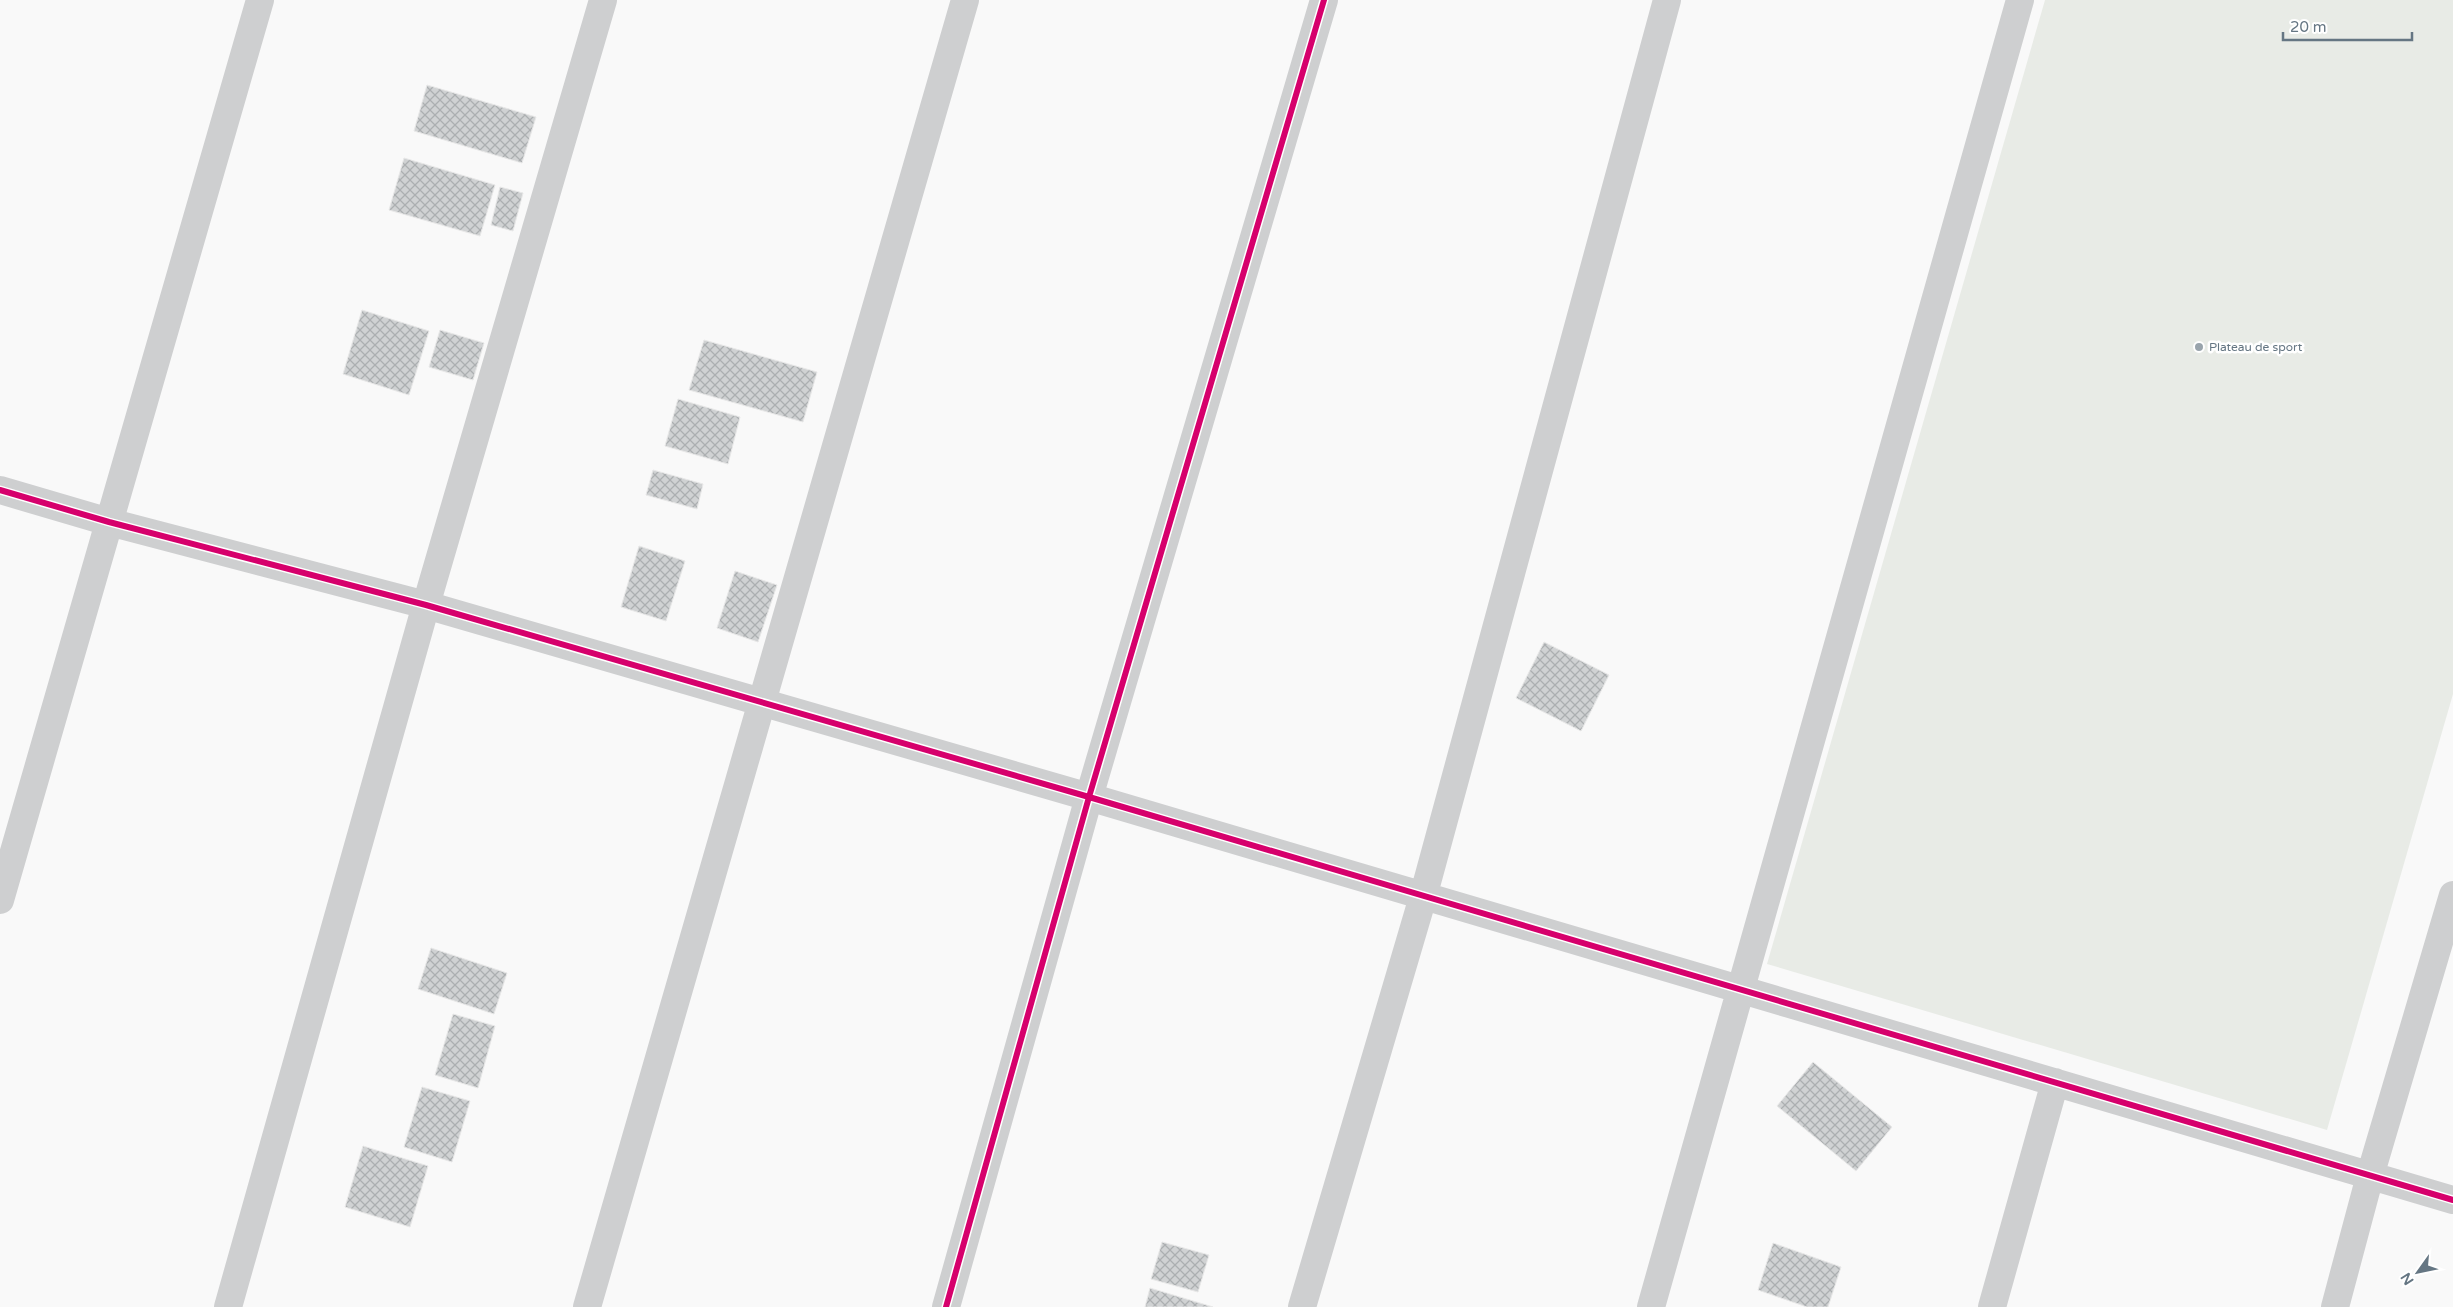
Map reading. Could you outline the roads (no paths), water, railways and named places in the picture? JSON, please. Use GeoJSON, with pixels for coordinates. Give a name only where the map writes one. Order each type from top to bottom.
{"type":"FeatureCollection","features":[{"type":"Feature","properties":{"kind":"street"},"geometry":{"type":"LineString","coordinates":[[0,900],[260,0]]}},
{"type":"Feature","properties":{"kind":"street"},"geometry":{"type":"LineString","coordinates":[[228,1307],[426,605],[603,0]]}},
{"type":"Feature","properties":{"kind":"street"},"geometry":{"type":"LineString","coordinates":[[587,1307],[965,0]]}},
{"type":"Feature","properties":{"kind":"street"},"geometry":{"type":"LineString","coordinates":[[946,1307],[1089,797],[1324,0]]}},
{"type":"Feature","properties":{"kind":"street"},"geometry":{"type":"LineString","coordinates":[[1302,1307],[1422,897],[1667,0]]}},
{"type":"Feature","properties":{"kind":"street"},"geometry":{"type":"LineString","coordinates":[[1651,1307],[2020,0]]}},
{"type":"Feature","properties":{"kind":"street"},"geometry":{"type":"LineString","coordinates":[[0,490],[109,522],[426,605],[1089,797],[1422,897],[1741,989],[2453,1200]]}},
{"type":"Feature","properties":{"kind":"street"},"geometry":{"type":"LineString","coordinates":[[2336,1307],[2370,1176],[2453,896]]}},
{"type":"Feature","properties":{"kind":"street"},"geometry":{"type":"LineString","coordinates":[[1992,1307],[2055,1082]]}},
{"type":"Feature","properties":{"kind":"place","name":"Plateau de sport"},"geometry":{"type":"Point","coordinates":[2199,347]}}]}
